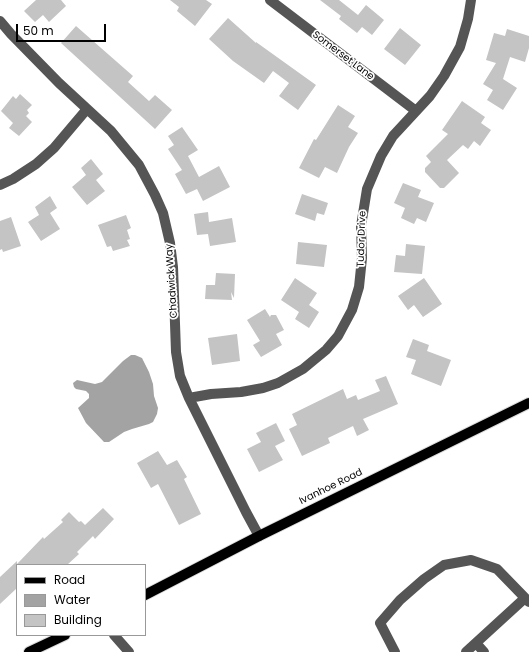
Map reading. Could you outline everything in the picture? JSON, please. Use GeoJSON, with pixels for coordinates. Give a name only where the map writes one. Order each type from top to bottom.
{"type":"FeatureCollection","features":[{"type":"Feature","properties":{"kind":"main road","name":"Ivanhoe Road"},"geometry":{"type":"LineString","coordinates":[[146,594],[259,536],[529,403]]}},
{"type":"Feature","properties":{"kind":"main road"},"geometry":{"type":"LineString","coordinates":[[29,652],[63,636]]}},
{"type":"Feature","properties":{"kind":"street","name":"Somerset Lane"},"geometry":{"type":"LineString","coordinates":[[270,0],[416,111]]}},
{"type":"Feature","properties":{"kind":"street","name":"Tudor Drive"},"geometry":{"type":"LineString","coordinates":[[189,398],[211,394],[241,392],[264,388],[278,383],[303,369],[326,350],[338,336],[352,310],[359,287],[362,258],[361,226],[367,189],[381,156],[393,136],[430,96],[444,76],[460,47],[468,19],[471,0]]}},
{"type":"Feature","properties":{"kind":"street","name":"Chadwick Way"},"geometry":{"type":"LineString","coordinates":[[0,21],[59,83],[111,131],[139,166],[155,195],[163,213],[174,267],[176,352],[180,376],[189,398],[259,536]]}},
{"type":"Feature","properties":{"kind":"street"},"geometry":{"type":"LineString","coordinates":[[0,185],[13,179],[36,164],[54,148],[87,109]]}},
{"type":"Feature","properties":{"kind":"street"},"geometry":{"type":"LineString","coordinates":[[396,652],[380,623],[400,600],[424,579],[444,565],[471,560],[497,569],[527,600],[466,652]]}},
{"type":"Feature","properties":{"kind":"street"},"geometry":{"type":"LineString","coordinates":[[115,636],[129,652]]}},
{"type":"Feature","properties":{"kind":"street"},"geometry":{"type":"LineString","coordinates":[[476,643],[484,652]]}},
{"type":"Feature","properties":{"kind":"water"},"geometry":{"type":"Polygon","coordinates":[[[131,355],[142,358],[149,372],[158,408],[157,414],[153,422],[124,432],[109,442],[104,442],[86,423],[78,408],[89,398],[89,394],[86,391],[76,389],[73,383],[77,380],[95,384],[102,382],[131,355]]]}},
{"type":"Feature","properties":{"kind":"building"},"geometry":{"type":"Polygon","coordinates":[[[36,0],[61,0],[66,6],[49,22],[43,15],[35,22],[24,11],[36,0]]]}},
{"type":"Feature","properties":{"kind":"building"},"geometry":{"type":"Polygon","coordinates":[[[170,0],[206,0],[212,4],[195,26],[177,11],[179,7],[170,0]]]}},
{"type":"Feature","properties":{"kind":"building"},"geometry":{"type":"Polygon","coordinates":[[[320,0],[339,0],[358,15],[366,5],[384,20],[372,35],[362,27],[357,33],[339,19],[341,16],[320,0]]]}},
{"type":"Feature","properties":{"kind":"building"},"geometry":{"type":"Polygon","coordinates":[[[228,18],[256,43],[316,85],[298,110],[279,96],[289,83],[273,71],[264,83],[233,61],[209,39],[228,18]]]}},
{"type":"Feature","properties":{"kind":"building"},"geometry":{"type":"Polygon","coordinates":[[[76,26],[133,76],[128,82],[149,101],[155,95],[172,110],[155,129],[61,43],[76,26]]]}},
{"type":"Feature","properties":{"kind":"building"},"geometry":{"type":"Polygon","coordinates":[[[400,28],[421,45],[405,65],[384,49],[400,28]]]}},
{"type":"Feature","properties":{"kind":"building"},"geometry":{"type":"Polygon","coordinates":[[[507,29],[529,36],[529,48],[525,62],[510,57],[503,79],[517,88],[503,110],[487,100],[493,90],[483,84],[496,63],[486,60],[494,33],[505,36],[507,29]]]}},
{"type":"Feature","properties":{"kind":"building"},"geometry":{"type":"Polygon","coordinates":[[[20,94],[32,105],[27,110],[29,113],[26,116],[32,122],[19,136],[9,128],[13,123],[1,111],[13,96],[16,99],[20,94]]]}},
{"type":"Feature","properties":{"kind":"building"},"geometry":{"type":"Polygon","coordinates":[[[462,101],[485,117],[481,123],[491,130],[480,146],[474,141],[468,149],[463,145],[447,160],[459,173],[444,188],[440,188],[425,172],[425,168],[431,162],[426,156],[448,134],[442,130],[462,101]]]}},
{"type":"Feature","properties":{"kind":"building"},"geometry":{"type":"Polygon","coordinates":[[[338,105],[355,116],[348,127],[358,133],[349,147],[337,173],[325,167],[319,178],[299,168],[314,139],[316,140],[338,105]]]}},
{"type":"Feature","properties":{"kind":"building"},"geometry":{"type":"Polygon","coordinates":[[[182,127],[198,150],[188,156],[199,177],[219,166],[230,187],[203,201],[197,189],[186,194],[175,174],[182,170],[168,149],[174,145],[168,136],[182,127]]]}},
{"type":"Feature","properties":{"kind":"building"},"geometry":{"type":"Polygon","coordinates":[[[91,159],[103,174],[96,180],[105,191],[87,205],[72,187],[86,175],[81,168],[91,159]]]}},
{"type":"Feature","properties":{"kind":"building"},"geometry":{"type":"Polygon","coordinates":[[[403,183],[421,190],[418,197],[434,203],[426,222],[417,218],[414,224],[401,218],[405,208],[394,203],[403,183]]]}},
{"type":"Feature","properties":{"kind":"building"},"geometry":{"type":"Polygon","coordinates":[[[302,194],[328,203],[324,215],[317,213],[315,221],[295,214],[302,194]]]}},
{"type":"Feature","properties":{"kind":"building"},"geometry":{"type":"Polygon","coordinates":[[[50,196],[57,208],[50,213],[60,229],[41,241],[28,222],[39,215],[35,207],[50,196]]]}},
{"type":"Feature","properties":{"kind":"building"},"geometry":{"type":"Polygon","coordinates":[[[208,212],[209,222],[232,218],[236,242],[210,246],[208,234],[197,235],[194,214],[208,212]]]}},
{"type":"Feature","properties":{"kind":"building"},"geometry":{"type":"Polygon","coordinates":[[[126,215],[131,228],[127,230],[130,239],[127,240],[130,246],[113,251],[111,246],[107,247],[98,225],[126,215]]]}},
{"type":"Feature","properties":{"kind":"building"},"geometry":{"type":"Polygon","coordinates":[[[11,217],[21,246],[3,252],[2,249],[0,250],[0,221],[11,217]]]}},
{"type":"Feature","properties":{"kind":"building"},"geometry":{"type":"Polygon","coordinates":[[[298,242],[327,245],[324,267],[296,264],[298,242]]]}},
{"type":"Feature","properties":{"kind":"building"},"geometry":{"type":"Polygon","coordinates":[[[406,244],[425,246],[422,274],[394,272],[396,255],[405,256],[406,244]]]}},
{"type":"Feature","properties":{"kind":"building"},"geometry":{"type":"Polygon","coordinates":[[[216,273],[235,274],[234,298],[231,292],[232,300],[205,299],[206,285],[215,285],[216,273]]]}},
{"type":"Feature","properties":{"kind":"building"},"geometry":{"type":"Polygon","coordinates":[[[295,278],[317,293],[309,305],[319,312],[309,328],[295,319],[299,312],[281,300],[295,278]]]}},
{"type":"Feature","properties":{"kind":"building"},"geometry":{"type":"Polygon","coordinates":[[[424,278],[442,304],[423,317],[414,305],[408,310],[398,296],[424,278]]]}},
{"type":"Feature","properties":{"kind":"building"},"geometry":{"type":"Polygon","coordinates":[[[265,309],[270,317],[271,315],[276,315],[284,330],[276,334],[282,345],[261,357],[253,345],[260,341],[247,320],[265,309]]]}},
{"type":"Feature","properties":{"kind":"building"},"geometry":{"type":"Polygon","coordinates":[[[237,334],[240,361],[212,365],[208,338],[237,334]]]}},
{"type":"Feature","properties":{"kind":"building"},"geometry":{"type":"Polygon","coordinates":[[[413,339],[429,345],[427,351],[451,360],[441,386],[411,374],[416,360],[406,357],[413,339]]]}},
{"type":"Feature","properties":{"kind":"building"},"geometry":{"type":"Polygon","coordinates":[[[386,376],[398,404],[363,419],[369,430],[357,436],[353,426],[328,438],[330,443],[302,456],[289,429],[297,425],[292,414],[343,389],[347,399],[356,395],[358,400],[380,391],[375,380],[386,376]]]}},
{"type":"Feature","properties":{"kind":"building"},"geometry":{"type":"Polygon","coordinates":[[[276,423],[285,441],[275,446],[283,460],[259,472],[247,449],[261,442],[256,433],[276,423]]]}},
{"type":"Feature","properties":{"kind":"building"},"geometry":{"type":"Polygon","coordinates":[[[158,451],[167,465],[177,460],[187,477],[184,479],[201,514],[179,525],[158,484],[151,488],[137,463],[158,451]]]}},
{"type":"Feature","properties":{"kind":"building"},"geometry":{"type":"Polygon","coordinates":[[[103,508],[114,519],[95,539],[93,536],[77,552],[79,554],[68,564],[17,564],[43,537],[44,539],[63,522],[61,520],[69,512],[79,522],[81,521],[85,525],[103,508]]]}},
{"type":"Feature","properties":{"kind":"building"},"geometry":{"type":"Polygon","coordinates":[[[17,561],[16,589],[0,604],[0,577],[17,561]]]}}]}
